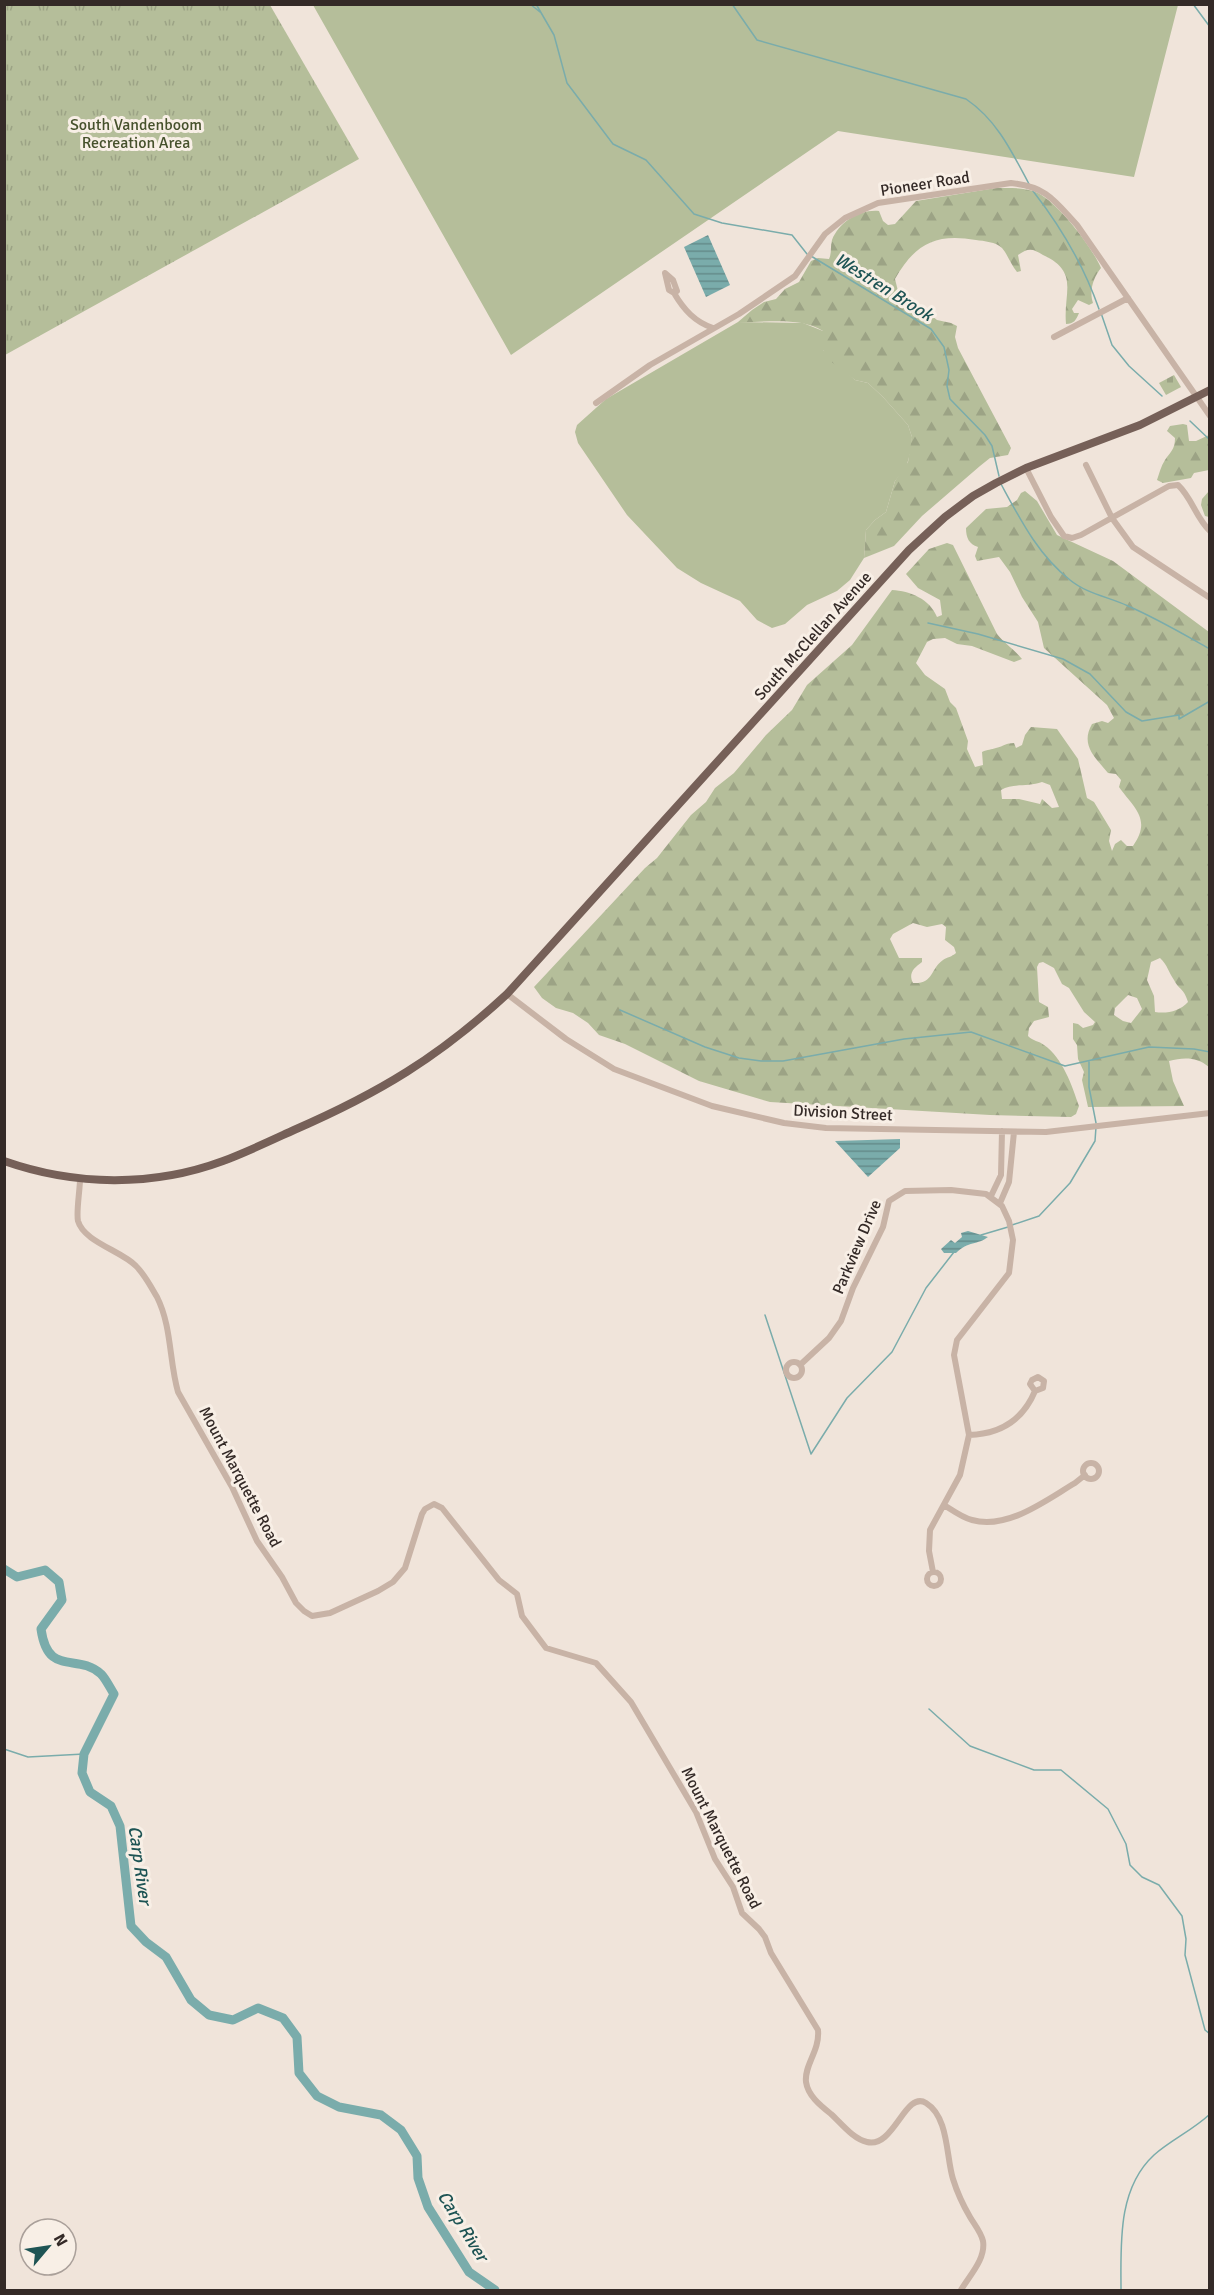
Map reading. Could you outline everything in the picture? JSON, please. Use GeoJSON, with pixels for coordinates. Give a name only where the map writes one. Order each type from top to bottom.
{"type":"FeatureCollection","features":[{"type":"Feature","properties":{"kind":"main road","name":"South McClellan Avenue"},"geometry":{"type":"LineString","coordinates":[[4,1161],[42,1172],[80,1179],[118,1180],[168,1176],[222,1161],[249,1150],[345,1107],[409,1072],[459,1037],[507,994],[909,550],[945,517],[974,496],[1026,468],[1140,425],[1209,390]]}},
{"type":"Feature","properties":{"kind":"street","name":"Pioneer Road"},"geometry":{"type":"LineString","coordinates":[[596,403],[650,365],[795,276],[825,234],[845,218],[878,203],[1011,183],[1032,186],[1052,197],[1077,225],[1209,416]]}},
{"type":"Feature","properties":{"kind":"street"},"geometry":{"type":"LineString","coordinates":[[674,293],[682,307],[693,318],[713,328]]}},
{"type":"Feature","properties":{"kind":"street"},"geometry":{"type":"LineString","coordinates":[[1054,338],[1128,298]]}},
{"type":"Feature","properties":{"kind":"street"},"geometry":{"type":"LineString","coordinates":[[1086,465],[1112,518],[1133,547],[1209,598]]}},
{"type":"Feature","properties":{"kind":"street"},"geometry":{"type":"LineString","coordinates":[[1026,468],[1051,517],[1064,536],[1072,538],[1081,536],[1169,486],[1178,485],[1185,492],[1203,525],[1209,531]]}},
{"type":"Feature","properties":{"kind":"street","name":"Division Street"},"geometry":{"type":"LineString","coordinates":[[507,994],[566,1039],[614,1069],[712,1106],[784,1123],[826,1128],[1057,1132],[1209,1113]]}},
{"type":"Feature","properties":{"kind":"street"},"geometry":{"type":"LineString","coordinates":[[991,1196],[1001,1175],[1002,1131]]}},
{"type":"Feature","properties":{"kind":"street"},"geometry":{"type":"LineString","coordinates":[[933,1572],[929,1551],[930,1530],[960,1475],[969,1434],[954,1355],[957,1340],[1009,1273],[1013,1240],[1010,1221],[1000,1203],[1009,1182],[1014,1132]]}},
{"type":"Feature","properties":{"kind":"street","name":"Mount Marquette Road"},"geometry":{"type":"LineString","coordinates":[[80,1179],[78,1221],[85,1232],[120,1253],[143,1274],[165,1316],[178,1392],[232,1487],[257,1541],[304,1611],[312,1616],[330,1613],[378,1591],[393,1581],[405,1568],[422,1514],[425,1509],[434,1504],[442,1508],[499,1580],[517,1594],[522,1616],[546,1648],[596,1663],[631,1702],[696,1812],[716,1859],[733,1887],[742,1913],[765,1937],[771,1953],[818,2030],[819,2042],[808,2067],[806,2081],[810,2094],[852,2134],[868,2143],[877,2142],[886,2136],[908,2107],[914,2103],[921,2101],[928,2104],[937,2115],[947,2140],[952,2177],[958,2195],[983,2241],[979,2261],[961,2290]]}},
{"type":"Feature","properties":{"kind":"street","name":"Parkview Drive"},"geometry":{"type":"LineString","coordinates":[[800,1365],[829,1338],[841,1321],[853,1288],[883,1227],[889,1202],[905,1191],[951,1190],[991,1196],[1000,1203]]}},
{"type":"Feature","properties":{"kind":"street"},"geometry":{"type":"LineString","coordinates":[[969,1434],[987,1434],[1015,1420],[1029,1405],[1035,1391]]}},
{"type":"Feature","properties":{"kind":"street"},"geometry":{"type":"LineString","coordinates":[[944,1504],[972,1520],[994,1522],[1018,1514],[1084,1476]]}},
{"type":"Feature","properties":{"kind":"green space","name":"South Vandenboom Recreation Area"},"geometry":{"type":"Polygon","coordinates":[[[5,4],[270,5],[359,159],[5,355],[5,4]]]}},
{"type":"Feature","properties":{"kind":"green space"},"geometry":{"type":"Polygon","coordinates":[[[313,5],[1178,5],[1134,177],[838,131],[511,355],[313,5]]]}},
{"type":"Feature","properties":{"kind":"green space"},"geometry":{"type":"Polygon","coordinates":[[[996,188],[1023,189],[1038,193],[1055,206],[1074,227],[1101,268],[1092,285],[1093,303],[1089,305],[1078,300],[1072,309],[1074,313],[1079,313],[1077,318],[1066,324],[1066,276],[1062,268],[1034,250],[1018,255],[1021,271],[1017,272],[999,246],[962,238],[938,240],[919,249],[910,257],[895,279],[900,299],[926,311],[937,320],[957,326],[955,337],[958,348],[1011,448],[1008,455],[990,458],[980,466],[922,516],[894,546],[864,558],[866,530],[886,512],[895,481],[908,462],[912,437],[908,425],[868,383],[855,380],[829,360],[823,350],[823,331],[803,323],[738,322],[764,302],[776,299],[785,289],[799,282],[811,261],[818,258],[829,259],[835,234],[851,218],[865,212],[879,211],[883,221],[888,225],[895,224],[916,201],[996,188]]]}},
{"type":"Feature","properties":{"kind":"green space"},"geometry":{"type":"Polygon","coordinates":[[[738,322],[803,323],[823,331],[823,350],[855,380],[868,383],[883,397],[908,425],[912,437],[906,468],[895,481],[886,512],[866,530],[864,558],[850,580],[837,591],[807,605],[785,624],[772,628],[757,620],[740,601],[701,583],[677,568],[627,515],[578,443],[575,432],[577,425],[606,399],[738,322]]]}},
{"type":"Feature","properties":{"kind":"green space"},"geometry":{"type":"Polygon","coordinates":[[[1174,375],[1181,387],[1166,395],[1159,383],[1174,375]]]}},
{"type":"Feature","properties":{"kind":"green space"},"geometry":{"type":"Polygon","coordinates":[[[1187,425],[1189,441],[1196,441],[1209,435],[1209,470],[1194,473],[1191,478],[1163,483],[1157,480],[1162,465],[1172,451],[1175,442],[1175,438],[1167,431],[1170,426],[1187,425]]]}},
{"type":"Feature","properties":{"kind":"green space"},"geometry":{"type":"Polygon","coordinates":[[[1025,491],[1037,501],[1057,535],[1113,561],[1209,632],[1209,1067],[1200,1061],[1190,1059],[1169,1061],[1173,1081],[1184,1106],[1088,1107],[1082,1080],[1084,1072],[1078,1059],[1077,1045],[1073,1039],[1073,1023],[1083,1028],[1095,1022],[1084,1012],[1069,988],[1062,984],[1054,968],[1043,962],[1037,967],[1039,1002],[1048,1007],[1049,1017],[1034,1021],[1029,1028],[1028,1036],[1051,1051],[1066,1073],[1079,1106],[1076,1114],[1071,1117],[990,1115],[770,1102],[699,1081],[625,1044],[599,1035],[588,1023],[573,1013],[556,1008],[542,998],[534,987],[657,858],[691,815],[706,802],[715,788],[734,773],[766,735],[792,710],[807,685],[852,645],[892,590],[919,597],[930,605],[937,617],[942,615],[940,600],[918,588],[906,574],[929,549],[947,543],[953,545],[997,634],[1022,659],[1014,662],[945,638],[927,642],[916,663],[925,675],[945,689],[950,702],[956,708],[968,741],[967,749],[975,767],[983,765],[982,752],[1014,743],[1016,748],[1022,745],[1031,727],[1057,729],[1078,759],[1087,798],[1094,802],[1111,830],[1109,841],[1112,851],[1115,844],[1121,840],[1127,846],[1133,846],[1141,828],[1139,814],[1119,787],[1121,780],[1116,774],[1108,773],[1088,745],[1092,724],[1102,721],[1108,723],[1114,718],[1107,705],[1044,648],[1038,622],[999,557],[977,561],[975,556],[978,547],[967,538],[966,528],[986,509],[1007,507],[1017,500],[1025,491]],[[1037,783],[1001,790],[1002,799],[1019,799],[1040,804],[1042,799],[1052,808],[1059,807],[1050,785],[1037,783]],[[913,923],[893,934],[890,939],[899,958],[922,958],[922,962],[912,974],[913,983],[920,983],[928,979],[939,964],[956,953],[954,947],[945,940],[946,927],[942,924],[927,927],[913,923]],[[1160,958],[1151,962],[1147,980],[1154,996],[1155,1012],[1164,1013],[1181,1008],[1188,1002],[1185,994],[1160,958]],[[1128,995],[1115,1008],[1114,1015],[1131,1023],[1142,1009],[1137,998],[1128,995]]]}},
{"type":"Feature","properties":{"kind":"green space"},"geometry":{"type":"Polygon","coordinates":[[[1209,491],[1209,517],[1205,516],[1201,505],[1202,499],[1209,491]]]}},
{"type":"Feature","properties":{"kind":"water"},"geometry":{"type":"Polygon","coordinates":[[[708,235],[730,285],[706,297],[684,247],[708,235]]]}},
{"type":"Feature","properties":{"kind":"water"},"geometry":{"type":"Polygon","coordinates":[[[900,1139],[900,1148],[868,1177],[835,1141],[900,1139]]]}},
{"type":"Feature","properties":{"kind":"water"},"geometry":{"type":"Polygon","coordinates":[[[968,1231],[988,1237],[956,1253],[944,1253],[941,1249],[951,1240],[955,1243],[962,1237],[961,1233],[968,1231]]]}},
{"type":"Feature","properties":{"kind":"waterway"},"geometry":{"type":"LineString","coordinates":[[415,4],[423,4]]}},
{"type":"Feature","properties":{"kind":"waterway","name":"Westren Brook"},"geometry":{"type":"LineString","coordinates":[[530,4],[540,12]]}},
{"type":"Feature","properties":{"kind":"waterway","name":"Westren Brook"},"geometry":{"type":"LineString","coordinates":[[536,4],[554,35],[567,83],[613,144],[646,160],[694,214],[722,223],[792,235],[807,254]]}},
{"type":"Feature","properties":{"kind":"waterway"},"geometry":{"type":"LineString","coordinates":[[732,4],[757,40],[966,99],[977,107],[995,127],[1029,184]]}},
{"type":"Feature","properties":{"kind":"waterway"},"geometry":{"type":"LineString","coordinates":[[1193,4],[1210,27]]}},
{"type":"Feature","properties":{"kind":"waterway"},"geometry":{"type":"LineString","coordinates":[[1033,191],[1071,247],[1099,309]]}},
{"type":"Feature","properties":{"kind":"waterway","name":"Westren Brook"},"geometry":{"type":"LineString","coordinates":[[811,256],[931,329],[944,347],[949,370],[947,386],[950,399],[985,435],[992,446],[999,476]]}},
{"type":"Feature","properties":{"kind":"waterway"},"geometry":{"type":"LineString","coordinates":[[1101,313],[1112,345],[1129,366],[1162,396]]}},
{"type":"Feature","properties":{"kind":"waterway"},"geometry":{"type":"LineString","coordinates":[[1190,421],[1210,440]]}},
{"type":"Feature","properties":{"kind":"waterway","name":"Westren Brook"},"geometry":{"type":"LineString","coordinates":[[1001,484],[1039,548],[1070,580],[1091,592],[1149,616],[1210,649]]}},
{"type":"Feature","properties":{"kind":"waterway"},"geometry":{"type":"LineString","coordinates":[[928,623],[978,634],[1063,659],[1090,674],[1126,712],[1142,721],[1179,715],[1179,719],[1210,701]]}},
{"type":"Feature","properties":{"kind":"waterway"},"geometry":{"type":"LineString","coordinates":[[620,1010],[705,1047],[739,1058],[761,1061],[783,1061],[904,1039],[971,1032],[1065,1066],[1149,1047],[1210,1052]]}},
{"type":"Feature","properties":{"kind":"waterway"},"geometry":{"type":"LineString","coordinates":[[1089,1062],[1089,1087],[1096,1123]]}},
{"type":"Feature","properties":{"kind":"waterway"},"geometry":{"type":"LineString","coordinates":[[1012,1225],[1039,1216],[1070,1183],[1095,1141],[1096,1127]]}},
{"type":"Feature","properties":{"kind":"waterway"},"geometry":{"type":"LineString","coordinates":[[981,1235],[1008,1227]]}},
{"type":"Feature","properties":{"kind":"waterway"},"geometry":{"type":"LineString","coordinates":[[765,1315],[811,1454],[847,1398],[892,1352],[926,1288],[954,1252]]}},
{"type":"Feature","properties":{"kind":"waterway","name":"Carp River"},"geometry":{"type":"LineString","coordinates":[[4,1569],[17,1577],[45,1570],[59,1582],[62,1600],[41,1629],[45,1644],[50,1654],[57,1659],[92,1668],[101,1674],[114,1694],[84,1754],[82,1773],[90,1792],[111,1806],[120,1826],[131,1926],[146,1942],[166,1957],[191,2000],[209,2015],[233,2020],[258,2008],[283,2018],[297,2037],[299,2073],[317,2096],[339,2107],[381,2115],[401,2130],[417,2156],[418,2178],[428,2207],[469,2272],[495,2290]]}},
{"type":"Feature","properties":{"kind":"waterway"},"geometry":{"type":"LineString","coordinates":[[929,1709],[970,1746],[1034,1770],[1061,1770],[1108,1809],[1126,1844],[1130,1865],[1142,1877],[1159,1885],[1182,1916],[1186,1939],[1185,1955],[1205,2030],[1210,2034]]}},
{"type":"Feature","properties":{"kind":"waterway"},"geometry":{"type":"LineString","coordinates":[[4,1749],[28,1757],[84,1754]]}},
{"type":"Feature","properties":{"kind":"waterway"},"geometry":{"type":"LineString","coordinates":[[1121,2290],[1124,2218],[1133,2184],[1154,2155],[1210,2114]]}}]}
